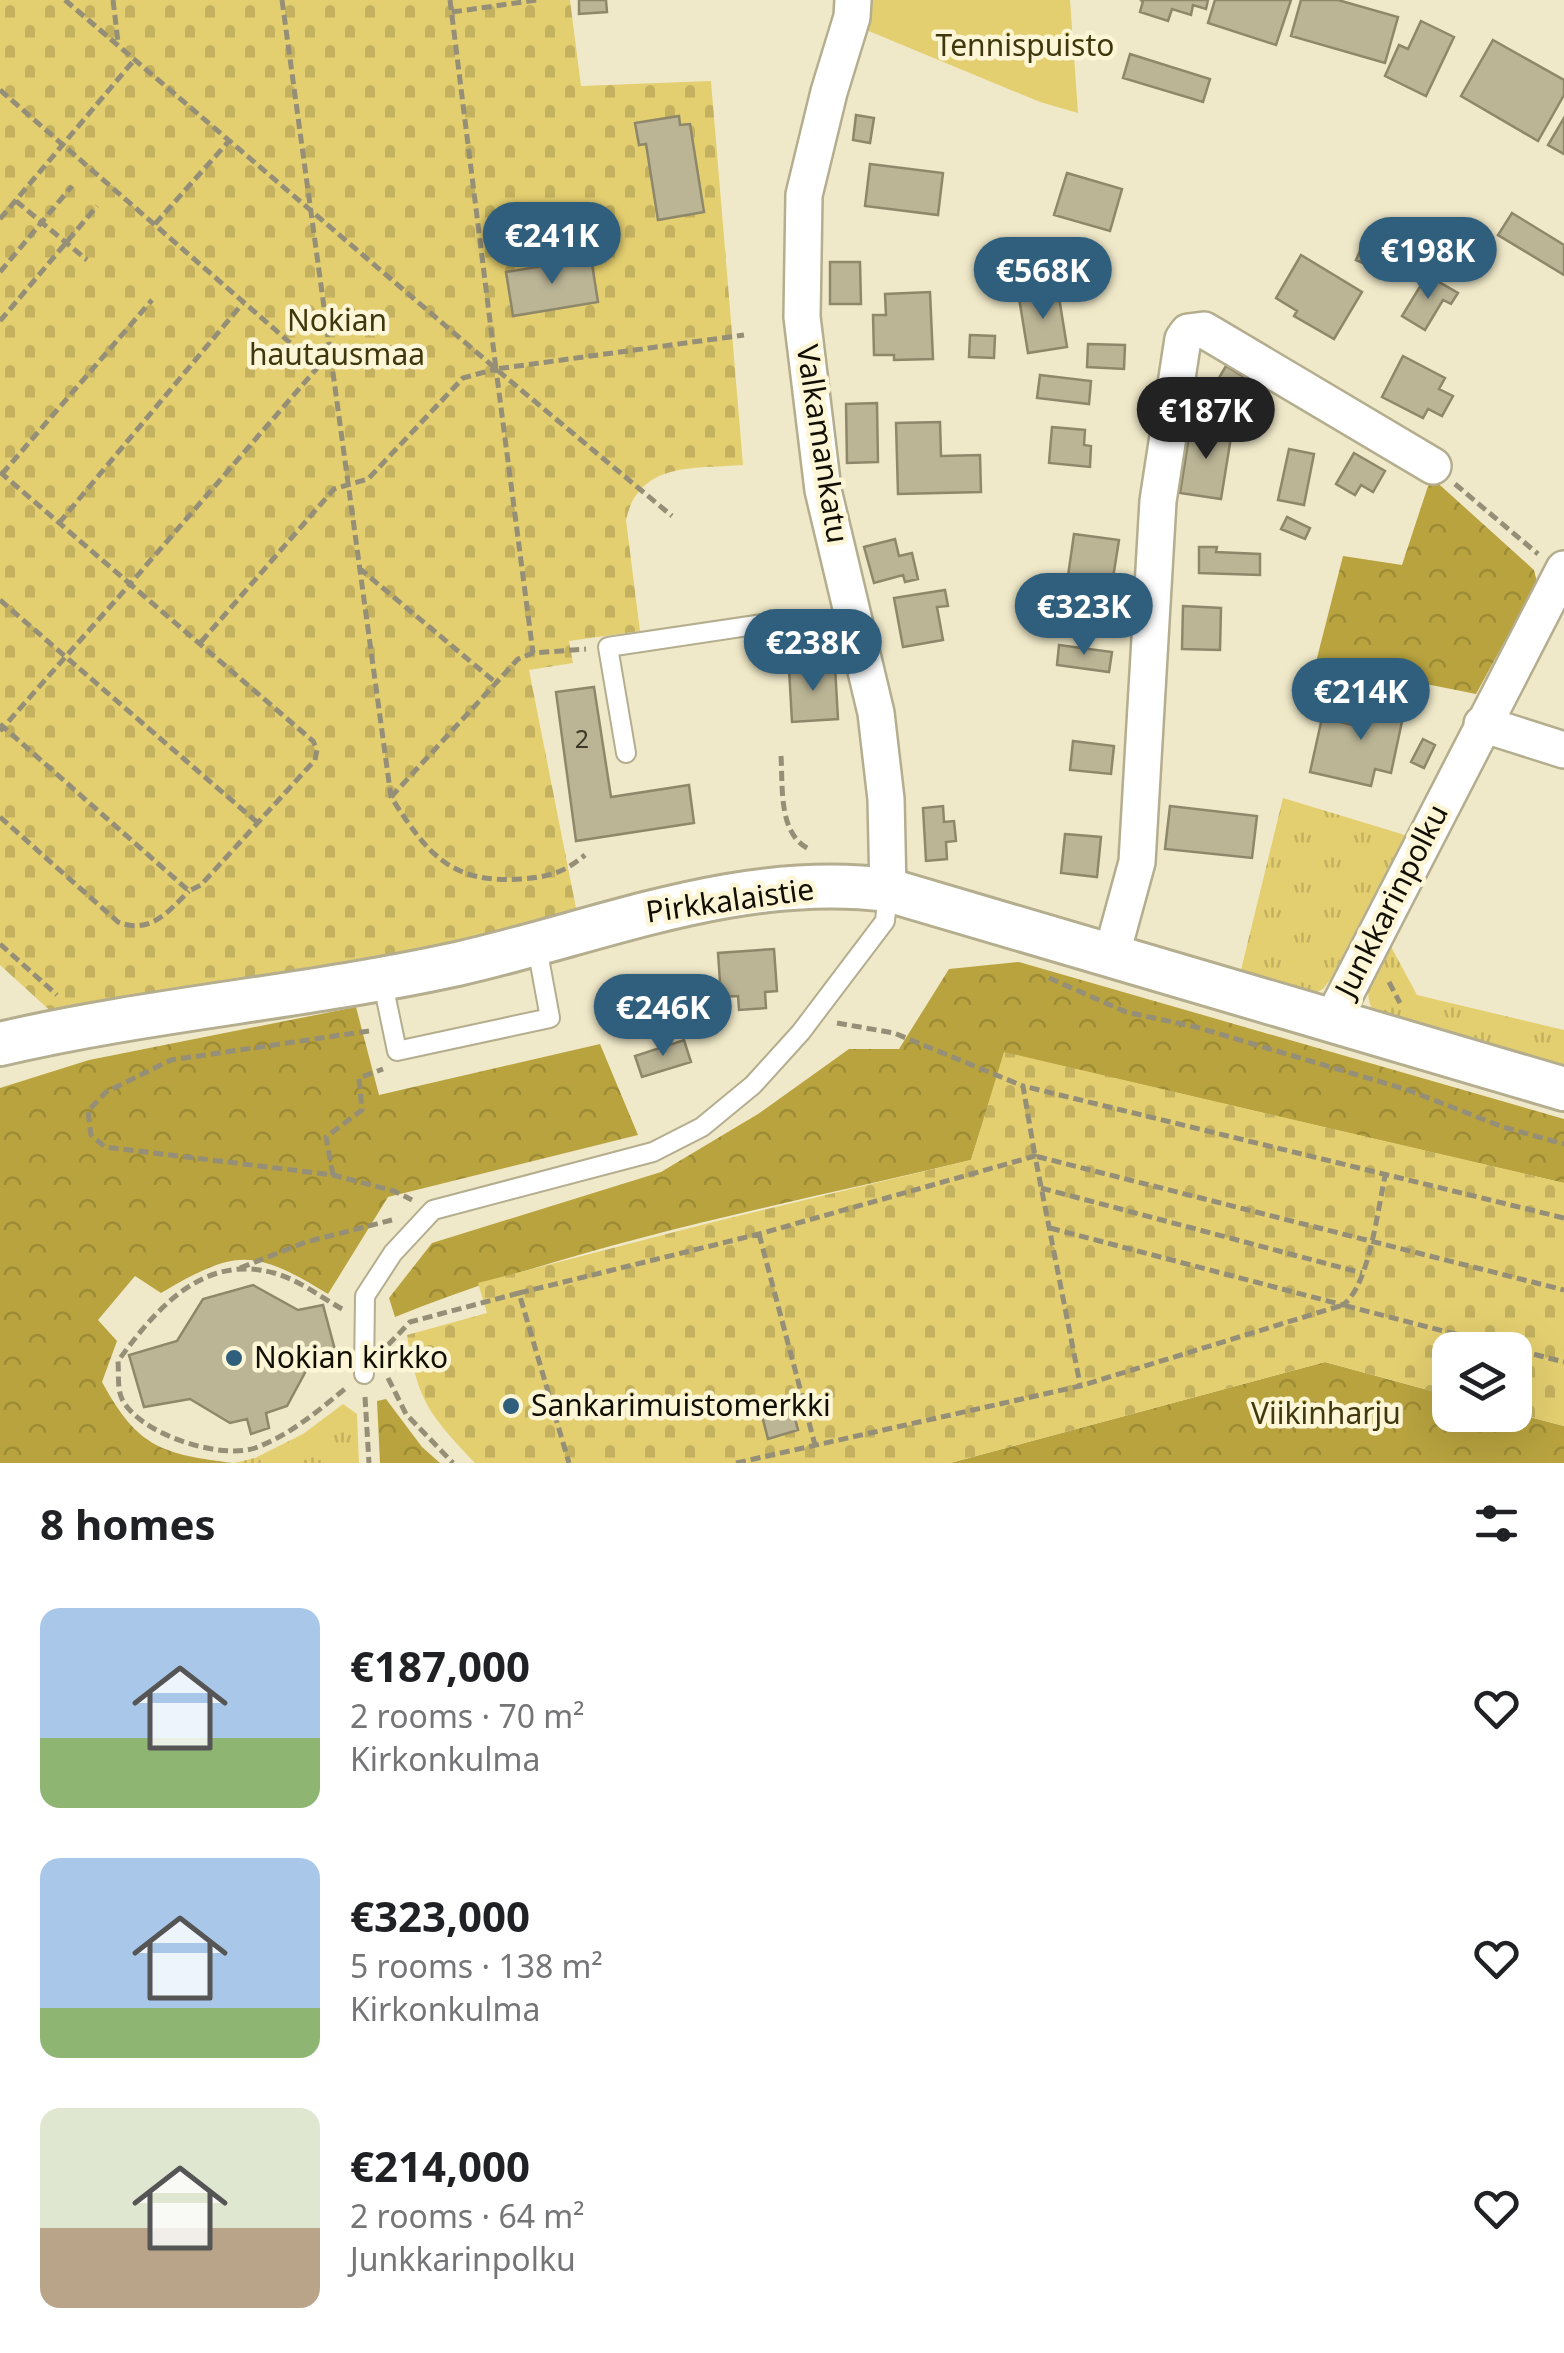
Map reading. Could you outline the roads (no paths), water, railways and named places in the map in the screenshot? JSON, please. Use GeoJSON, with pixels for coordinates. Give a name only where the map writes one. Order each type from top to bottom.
{"type":"FeatureCollection","features":[{"type":"Feature","properties":{"kind":"street","name":"Valkamankatu"},"geometry":{"type":"LineString","coordinates":[[853,0],[852,17],[804,196],[802,317],[823,490],[876,712],[886,799],[888,890]]}},
{"type":"Feature","properties":{"kind":"street"},"geometry":{"type":"LineString","coordinates":[[1111,956],[1137,862],[1158,501],[1183,339],[1188,332],[1204,330],[1433,466]]}},
{"type":"Feature","properties":{"kind":"street","name":"Junkkarinpolku"},"geometry":{"type":"LineString","coordinates":[[1332,1020],[1563,571]]}},
{"type":"Feature","properties":{"kind":"street"},"geometry":{"type":"LineString","coordinates":[[1482,724],[1564,750]]}},
{"type":"Feature","properties":{"kind":"street","name":"Pirkkalaistie"},"geometry":{"type":"LineString","coordinates":[[13,1036],[75,1030],[460,963],[642,912],[784,888],[853,886],[888,890],[1564,1089]]}},
{"type":"Feature","properties":{"kind":"lane"},"geometry":{"type":"LineString","coordinates":[[626,753],[608,647],[769,623]]}},
{"type":"Feature","properties":{"kind":"lane"},"geometry":{"type":"LineString","coordinates":[[364,1374],[365,1296],[393,1253],[433,1210],[653,1152],[702,1127],[753,1086],[811,1019],[885,921],[888,890]]}},
{"type":"Feature","properties":{"kind":"lane"},"geometry":{"type":"LineString","coordinates":[[382,978],[396,1051],[550,1018],[536,942]]}},
{"type":"Feature","properties":{"kind":"place","name":"Nokian kirkko"},"geometry":{"type":"Point","coordinates":[234,1358]}},
{"type":"Feature","properties":{"kind":"place","name":"Sankarimuistomerkki"},"geometry":{"type":"Point","coordinates":[511,1406]}},
{"type":"Feature","properties":{"kind":"park label","name":"Tennispuisto"},"geometry":{"type":"Point","coordinates":[1025,46]}},
{"type":"Feature","properties":{"kind":"park label","name":"Nokian hautausmaa"},"geometry":{"type":"Point","coordinates":[337,338]}},
{"type":"Feature","properties":{"kind":"park label","name":"Viikinharju"},"geometry":{"type":"Point","coordinates":[1326,1414]}}]}
